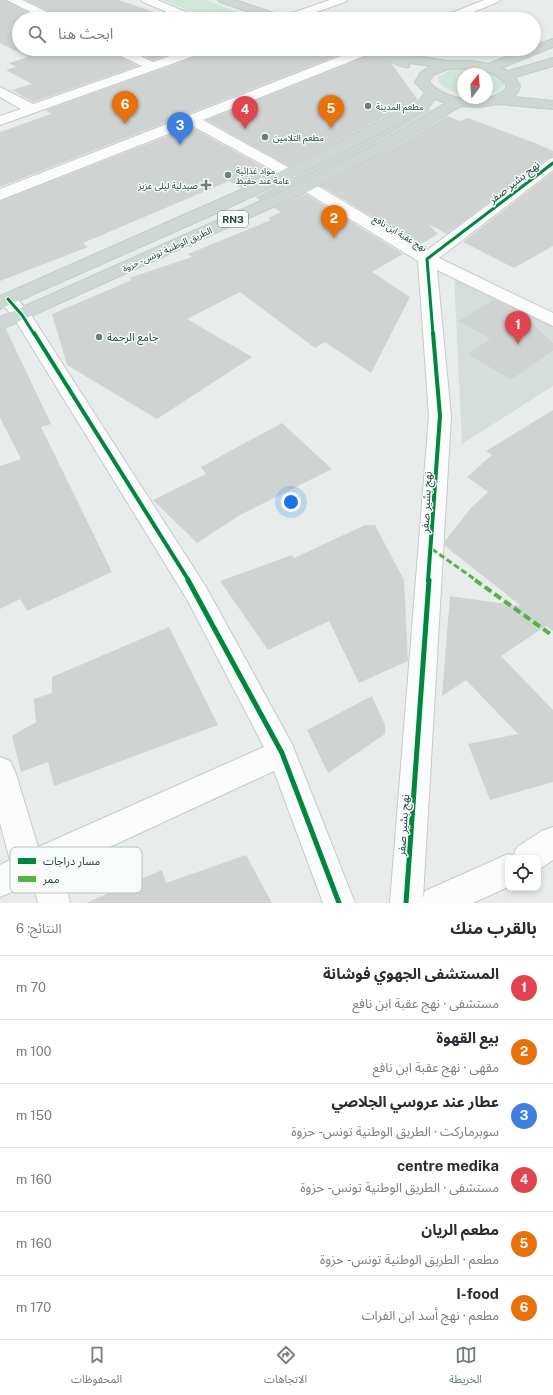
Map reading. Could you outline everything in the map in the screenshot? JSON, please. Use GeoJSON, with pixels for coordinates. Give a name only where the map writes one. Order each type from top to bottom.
{"type":"FeatureCollection","features":[{"type":"Feature","properties":{"kind":"main road"},"geometry":{"type":"LineString","coordinates":[[224,0],[261,12]]}},
{"type":"Feature","properties":{"kind":"main road"},"geometry":{"type":"LineString","coordinates":[[541,48],[553,43]]}},
{"type":"Feature","properties":{"kind":"main road"},"geometry":{"type":"LineString","coordinates":[[392,56],[448,66],[474,65],[488,68],[519,56]]}},
{"type":"Feature","properties":{"kind":"main road"},"geometry":{"type":"LineString","coordinates":[[392,56],[423,76]]}},
{"type":"Feature","properties":{"kind":"main road"},"geometry":{"type":"LineString","coordinates":[[510,80],[553,62]]}},
{"type":"Feature","properties":{"kind":"main road"},"geometry":{"type":"LineString","coordinates":[[448,66],[428,72],[423,76],[422,82],[425,88],[432,93],[457,100]]}},
{"type":"Feature","properties":{"kind":"main road"},"geometry":{"type":"LineString","coordinates":[[493,71],[551,104]]}},
{"type":"Feature","properties":{"kind":"main road"},"geometry":{"type":"LineString","coordinates":[[497,100],[506,96],[512,91],[510,80]]}},
{"type":"Feature","properties":{"kind":"main road","name":"الطريق الوطنية تونس - حزوة"},"geometry":{"type":"LineString","coordinates":[[7,310],[95,263],[290,174],[423,105],[432,93]]}},
{"type":"Feature","properties":{"kind":"main road"},"geometry":{"type":"LineString","coordinates":[[493,100],[551,104]]}},
{"type":"Feature","properties":{"kind":"main road","name":"الطريق الوطنية تونس - حزوة"},"geometry":{"type":"LineString","coordinates":[[7,310],[307,186],[382,147],[457,102]]}},
{"type":"Feature","properties":{"kind":"street"},"geometry":{"type":"LineString","coordinates":[[13,0],[38,12]]}},
{"type":"Feature","properties":{"kind":"street"},"geometry":{"type":"LineString","coordinates":[[147,0],[177,12]]}},
{"type":"Feature","properties":{"kind":"street"},"geometry":{"type":"LineString","coordinates":[[304,12],[341,0]]}},
{"type":"Feature","properties":{"kind":"street"},"geometry":{"type":"LineString","coordinates":[[464,12],[494,0]]}},
{"type":"Feature","properties":{"kind":"street"},"geometry":{"type":"LineString","coordinates":[[131,56],[152,66]]}},
{"type":"Feature","properties":{"kind":"street"},"geometry":{"type":"LineString","coordinates":[[0,122],[180,56]]}},
{"type":"Feature","properties":{"kind":"street"},"geometry":{"type":"LineString","coordinates":[[0,196],[353,56]]}},
{"type":"Feature","properties":{"kind":"street"},"geometry":{"type":"LineString","coordinates":[[0,91],[33,110]]}},
{"type":"Feature","properties":{"kind":"street"},"geometry":{"type":"LineString","coordinates":[[193,120],[290,174]]}},
{"type":"Feature","properties":{"kind":"street","name":"نهج بشير صفر"},"geometry":{"type":"LineString","coordinates":[[406,903],[440,416],[427,259],[553,163]]}},
{"type":"Feature","properties":{"kind":"street","name":"نهج عقبة ابن نافع"},"geometry":{"type":"LineString","coordinates":[[307,186],[427,259],[553,320]]}},
{"type":"Feature","properties":{"kind":"street"},"geometry":{"type":"LineString","coordinates":[[7,310],[197,594],[282,753],[339,903]]}},
{"type":"Feature","properties":{"kind":"street"},"geometry":{"type":"LineString","coordinates":[[77,847],[282,753]]}},
{"type":"Feature","properties":{"kind":"street"},"geometry":{"type":"LineString","coordinates":[[0,771],[29,847]]}},
{"type":"Feature","properties":{"kind":"street"},"geometry":{"type":"LineString","coordinates":[[533,855],[553,842]]}},
{"type":"Feature","properties":{"kind":"street"},"geometry":{"type":"LineString","coordinates":[[437,903],[505,871]]}},
{"type":"Feature","properties":{"kind":"street"},"geometry":{"type":"LineString","coordinates":[[0,881],[10,877]]}},
{"type":"Feature","properties":{"kind":"street"},"geometry":{"type":"LineString","coordinates":[[49,893],[54,903]]}},
{"type":"Feature","properties":{"kind":"shaded area"},"geometry":{"type":"Polygon","coordinates":[[[454,275],[553,326],[553,343],[508,312],[489,302],[458,321],[490,339],[467,354],[511,380],[553,351],[553,386],[462,444],[454,275]]]}},
{"type":"Feature","properties":{"kind":"green space"},"geometry":{"type":"Polygon","coordinates":[[[162,0],[205,0],[238,12],[192,12],[162,0]]]}},
{"type":"Feature","properties":{"kind":"green space"},"geometry":{"type":"Polygon","coordinates":[[[457,69],[457,92],[442,86],[438,81],[439,77],[450,70],[457,69]]]}},
{"type":"Feature","properties":{"kind":"green space"},"geometry":{"type":"Polygon","coordinates":[[[493,73],[501,78],[504,83],[502,88],[493,93],[493,73]]]}},
{"type":"Feature","properties":{"kind":"building"},"geometry":{"type":"Polygon","coordinates":[[[0,0],[6,0],[28,12],[12,12],[12,49],[0,43],[0,0]]]}},
{"type":"Feature","properties":{"kind":"building"},"geometry":{"type":"Polygon","coordinates":[[[25,0],[119,0],[154,12],[50,12],[25,0]]]}},
{"type":"Feature","properties":{"kind":"building"},"geometry":{"type":"Polygon","coordinates":[[[26,56],[117,56],[138,66],[33,102],[12,90],[32,84],[6,70],[16,67],[9,63],[28,57],[26,56]]]}},
{"type":"Feature","properties":{"kind":"building"},"geometry":{"type":"Polygon","coordinates":[[[144,56],[165,56],[153,60],[144,56]]]}},
{"type":"Feature","properties":{"kind":"building"},"geometry":{"type":"Polygon","coordinates":[[[198,56],[337,56],[0,187],[0,132],[51,114],[46,110],[198,56]]]}},
{"type":"Feature","properties":{"kind":"building"},"geometry":{"type":"Polygon","coordinates":[[[367,56],[376,56],[391,63],[418,100],[288,166],[206,120],[367,56]]]}},
{"type":"Feature","properties":{"kind":"building"},"geometry":{"type":"Polygon","coordinates":[[[429,109],[431,110],[376,143],[300,182],[260,200],[255,197],[326,163],[429,109]]]}},
{"type":"Feature","properties":{"kind":"building"},"geometry":{"type":"Polygon","coordinates":[[[447,116],[460,121],[468,118],[535,143],[553,151],[553,157],[547,159],[447,234],[428,224],[438,234],[419,245],[321,186],[388,151],[447,116]]]}},
{"type":"Feature","properties":{"kind":"building"},"geometry":{"type":"Polygon","coordinates":[[[191,127],[274,173],[241,188],[229,181],[83,243],[88,247],[0,281],[0,201],[191,127]]]}},
{"type":"Feature","properties":{"kind":"building"},"geometry":{"type":"Polygon","coordinates":[[[553,172],[553,246],[514,268],[463,242],[553,172]]]}},
{"type":"Feature","properties":{"kind":"building"},"geometry":{"type":"Polygon","coordinates":[[[306,194],[403,254],[372,272],[410,297],[371,373],[325,342],[315,348],[240,292],[187,319],[252,357],[157,419],[67,365],[52,314],[132,280],[129,278],[192,257],[188,254],[271,220],[268,218],[281,212],[274,208],[306,194]]]}},
{"type":"Feature","properties":{"kind":"building"},"geometry":{"type":"Polygon","coordinates":[[[494,299],[519,311],[553,343],[553,351],[511,380],[467,354],[490,339],[458,321],[494,299]]]}},
{"type":"Feature","properties":{"kind":"building"},"geometry":{"type":"Polygon","coordinates":[[[6,329],[51,424],[41,427],[112,572],[27,611],[20,599],[0,609],[0,466],[21,459],[0,418],[0,331],[6,329]]]}},
{"type":"Feature","properties":{"kind":"building"},"geometry":{"type":"Polygon","coordinates":[[[553,410],[553,631],[546,626],[501,656],[553,710],[553,782],[490,800],[468,744],[518,734],[466,680],[442,696],[450,596],[521,606],[445,546],[445,541],[470,509],[488,492],[467,477],[492,455],[486,451],[553,410]]]}},
{"type":"Feature","properties":{"kind":"building"},"geometry":{"type":"Polygon","coordinates":[[[282,423],[332,469],[240,515],[197,543],[153,500],[206,474],[201,467],[282,423]]]}},
{"type":"Feature","properties":{"kind":"building"},"geometry":{"type":"Polygon","coordinates":[[[365,525],[375,525],[404,580],[408,661],[359,683],[329,621],[268,650],[220,581],[292,555],[294,558],[365,525]]]}},
{"type":"Feature","properties":{"kind":"building"},"geometry":{"type":"Polygon","coordinates":[[[169,627],[218,725],[54,786],[48,762],[21,772],[12,736],[36,722],[34,699],[52,693],[52,677],[169,627]]]}},
{"type":"Feature","properties":{"kind":"building"},"geometry":{"type":"Polygon","coordinates":[[[372,696],[385,725],[385,734],[328,773],[307,730],[372,696]]]}},
{"type":"Feature","properties":{"kind":"building"},"geometry":{"type":"Polygon","coordinates":[[[246,855],[272,903],[86,903],[109,893],[142,893],[142,879],[162,870],[166,883],[246,855]]]}},
{"type":"Feature","properties":{"kind":"marked path"},"geometry":{"type":"LineString","coordinates":[[432,549],[553,636]]}},
{"type":"Feature","properties":{"kind":"cycle path"},"geometry":{"type":"LineString","coordinates":[[406,903],[440,416],[427,259],[553,163]]}},
{"type":"Feature","properties":{"kind":"cycle path"},"geometry":{"type":"LineString","coordinates":[[8,299],[22,315],[197,594],[282,753],[339,903]]}},
{"type":"Feature","properties":{"kind":"place","name":"مطعم المدينة"},"geometry":{"type":"Point","coordinates":[368,106]}},
{"type":"Feature","properties":{"kind":"place","name":"I-food"},"geometry":{"type":"Point","coordinates":[125,124]}},
{"type":"Feature","properties":{"kind":"place","name":"مطعم الريان"},"geometry":{"type":"Point","coordinates":[331,128]}},
{"type":"Feature","properties":{"kind":"place","name":"centre medika"},"geometry":{"type":"Point","coordinates":[245,129]}},
{"type":"Feature","properties":{"kind":"place","name":"مطعم التلامين"},"geometry":{"type":"Point","coordinates":[265,137]}},
{"type":"Feature","properties":{"kind":"place","name":"عطار عند عروسي الجلاصي"},"geometry":{"type":"Point","coordinates":[180,145]}},
{"type":"Feature","properties":{"kind":"place","name":"مواد غذائية عامة عند حفيظ"},"geometry":{"type":"Point","coordinates":[228,175]}},
{"type":"Feature","properties":{"kind":"place","name":"صيدلية ليلى عزيز"},"geometry":{"type":"Point","coordinates":[206,185]}},
{"type":"Feature","properties":{"kind":"place","name":"بيع القهوة"},"geometry":{"type":"Point","coordinates":[334,238]}},
{"type":"Feature","properties":{"kind":"place","name":"جامع الرحمة"},"geometry":{"type":"Point","coordinates":[99,337]}},
{"type":"Feature","properties":{"kind":"place","name":"المستشفى الجهوي فوشانة"},"geometry":{"type":"Point","coordinates":[518,344]}}]}
